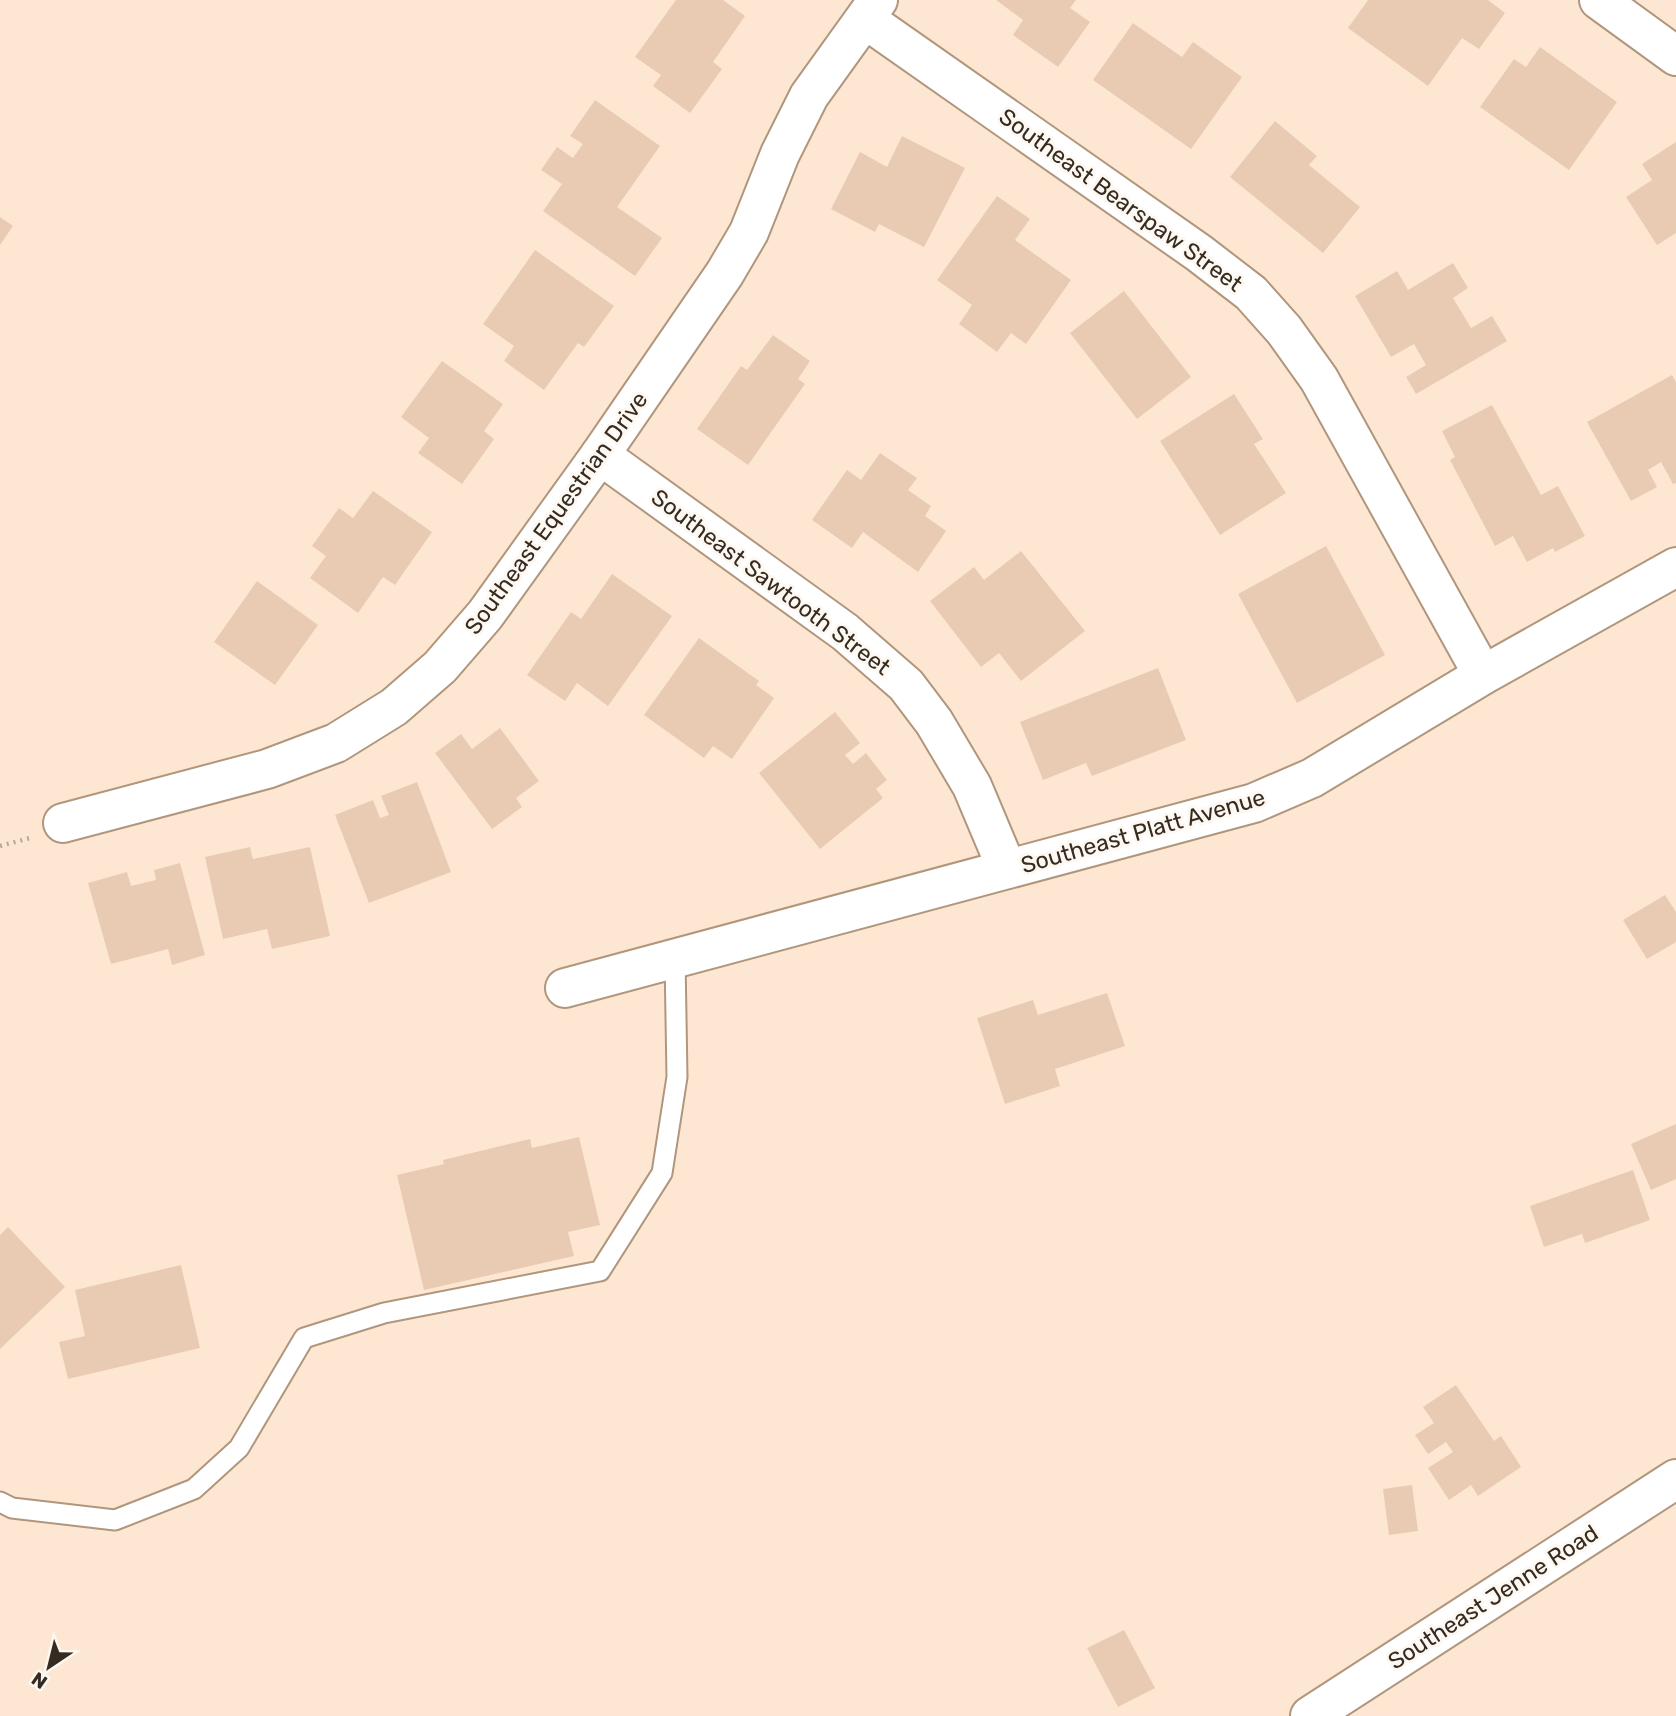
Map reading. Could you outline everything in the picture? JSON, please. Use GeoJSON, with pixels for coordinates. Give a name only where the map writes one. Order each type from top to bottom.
{"type":"FeatureCollection","features":[{"type":"Feature","properties":{"kind":"street"},"geometry":{"type":"LineString","coordinates":[[1599,0],[1676,56]]}},
{"type":"Feature","properties":{"kind":"street","name":"Southeast Equestrian Drive"},"geometry":{"type":"LineString","coordinates":[[63,824],[267,769],[336,743],[394,707],[440,667],[485,615],[600,455],[725,273],[749,232],[780,154],[810,96],[871,9]]}},
{"type":"Feature","properties":{"kind":"street","name":"Southeast Bearspaw Street"},"geometry":{"type":"LineString","coordinates":[[871,9],[1251,293],[1284,330],[1319,380],[1483,675]]}},
{"type":"Feature","properties":{"kind":"street","name":"Southeast Sawtooth Street"},"geometry":{"type":"LineString","coordinates":[[600,455],[845,632],[906,685],[934,722],[972,786],[1007,869]]}},
{"type":"Feature","properties":{"kind":"street","name":"Southeast Platt Avenue"},"geometry":{"type":"LineString","coordinates":[[565,988],[1254,803],[1312,778],[1483,675],[1676,567]]}},
{"type":"Feature","properties":{"kind":"street","name":"Southeast Jenne Road"},"geometry":{"type":"LineString","coordinates":[[1310,1716],[1676,1479]]}},
{"type":"Feature","properties":{"kind":"lane"},"geometry":{"type":"LineString","coordinates":[[0,1502],[12,1508],[114,1520],[194,1489],[239,1448],[304,1338],[384,1313],[600,1271],[662,1174],[677,1077],[676,958]]}},
{"type":"Feature","properties":{"kind":"building"},"geometry":{"type":"Polygon","coordinates":[[[676,0],[723,0],[745,16],[713,62],[722,69],[690,113],[653,86],[661,75],[635,57],[676,0]]]}},
{"type":"Feature","properties":{"kind":"building"},"geometry":{"type":"Polygon","coordinates":[[[996,0],[1076,0],[1070,8],[1090,22],[1058,67],[1013,35],[1023,20],[996,0]]]}},
{"type":"Feature","properties":{"kind":"building"},"geometry":{"type":"Polygon","coordinates":[[[1368,0],[1488,0],[1505,13],[1479,49],[1462,38],[1428,86],[1348,28],[1368,0]]]}},
{"type":"Feature","properties":{"kind":"building"},"geometry":{"type":"Polygon","coordinates":[[[1133,23],[1182,57],[1193,42],[1242,77],[1191,149],[1093,80],[1133,23]]]}},
{"type":"Feature","properties":{"kind":"building"},"geometry":{"type":"Polygon","coordinates":[[[1540,47],[1617,102],[1569,170],[1480,107],[1514,59],[1526,67],[1540,47]]]}},
{"type":"Feature","properties":{"kind":"building"},"geometry":{"type":"Polygon","coordinates":[[[595,100],[660,146],[617,207],[662,238],[635,276],[543,211],[562,184],[541,170],[557,147],[573,158],[583,144],[570,136],[595,100]]]}},
{"type":"Feature","properties":{"kind":"building"},"geometry":{"type":"Polygon","coordinates":[[[1275,121],[1317,156],[1309,165],[1360,207],[1323,253],[1230,177],[1275,121]]]}},
{"type":"Feature","properties":{"kind":"building"},"geometry":{"type":"Polygon","coordinates":[[[902,136],[965,168],[924,247],[879,224],[875,232],[831,209],[860,152],[887,167],[902,136]]]}},
{"type":"Feature","properties":{"kind":"building"},"geometry":{"type":"Polygon","coordinates":[[[1676,142],[1676,233],[1657,245],[1626,197],[1652,180],[1642,164],[1676,142]]]}},
{"type":"Feature","properties":{"kind":"building"},"geometry":{"type":"Polygon","coordinates":[[[997,196],[1030,219],[1015,240],[1071,280],[1026,344],[1011,333],[997,352],[959,324],[972,305],[937,280],[997,196]]]}},
{"type":"Feature","properties":{"kind":"building"},"geometry":{"type":"Polygon","coordinates":[[[0,217],[13,226],[0,245],[0,217]]]}},
{"type":"Feature","properties":{"kind":"building"},"geometry":{"type":"Polygon","coordinates":[[[535,250],[614,306],[584,347],[578,343],[544,390],[504,361],[514,346],[483,324],[535,250]]]}},
{"type":"Feature","properties":{"kind":"building"},"geometry":{"type":"Polygon","coordinates":[[[1453,263],[1468,288],[1453,298],[1471,328],[1492,316],[1507,341],[1416,394],[1406,377],[1426,365],[1414,344],[1391,357],[1355,296],[1397,271],[1408,290],[1453,263]]]}},
{"type":"Feature","properties":{"kind":"building"},"geometry":{"type":"Polygon","coordinates":[[[1124,291],[1191,377],[1137,419],[1070,333],[1124,291]]]}},
{"type":"Feature","properties":{"kind":"building"},"geometry":{"type":"Polygon","coordinates":[[[773,335],[810,361],[798,379],[805,384],[748,465],[697,429],[741,366],[747,370],[773,335]]]}},
{"type":"Feature","properties":{"kind":"building"},"geometry":{"type":"Polygon","coordinates":[[[442,361],[503,404],[484,431],[494,439],[462,484],[418,453],[429,438],[401,417],[442,361]]]}},
{"type":"Feature","properties":{"kind":"building"},"geometry":{"type":"Polygon","coordinates":[[[1672,375],[1676,382],[1676,483],[1673,484],[1661,462],[1648,470],[1657,487],[1631,501],[1587,422],[1672,375]]]}},
{"type":"Feature","properties":{"kind":"building"},"geometry":{"type":"Polygon","coordinates":[[[1234,394],[1263,439],[1254,444],[1286,493],[1220,535],[1160,441],[1234,394]]]}},
{"type":"Feature","properties":{"kind":"building"},"geometry":{"type":"Polygon","coordinates":[[[1492,405],[1541,495],[1558,486],[1585,536],[1555,552],[1553,548],[1527,562],[1513,536],[1495,546],[1450,460],[1455,457],[1442,431],[1492,405]]]}},
{"type":"Feature","properties":{"kind":"building"},"geometry":{"type":"Polygon","coordinates":[[[880,453],[917,478],[908,490],[931,506],[925,516],[946,531],[918,572],[863,532],[852,548],[812,520],[847,470],[861,480],[880,453]]]}},
{"type":"Feature","properties":{"kind":"building"},"geometry":{"type":"Polygon","coordinates":[[[373,491],[432,532],[395,585],[383,577],[358,613],[310,578],[326,556],[312,546],[339,508],[353,518],[373,491]]]}},
{"type":"Feature","properties":{"kind":"building"},"geometry":{"type":"Polygon","coordinates":[[[1326,546],[1385,655],[1297,703],[1238,594],[1326,546]]]}},
{"type":"Feature","properties":{"kind":"building"},"geometry":{"type":"Polygon","coordinates":[[[1021,551],[1085,631],[1021,681],[999,653],[981,667],[930,601],[974,567],[984,580],[1021,551]]]}},
{"type":"Feature","properties":{"kind":"building"},"geometry":{"type":"Polygon","coordinates":[[[612,574],[672,616],[608,706],[577,683],[565,701],[527,675],[571,612],[581,619],[612,574]]]}},
{"type":"Feature","properties":{"kind":"building"},"geometry":{"type":"Polygon","coordinates":[[[257,581],[318,625],[275,685],[214,642],[257,581]]]}},
{"type":"Feature","properties":{"kind":"building"},"geometry":{"type":"Polygon","coordinates":[[[699,638],[759,681],[756,685],[774,698],[732,759],[713,746],[704,758],[644,715],[699,638]]]}},
{"type":"Feature","properties":{"kind":"building"},"geometry":{"type":"Polygon","coordinates":[[[1158,668],[1186,740],[1092,776],[1086,763],[1043,780],[1020,722],[1158,668]]]}},
{"type":"Feature","properties":{"kind":"building"},"geometry":{"type":"Polygon","coordinates":[[[835,712],[860,743],[845,755],[853,764],[866,753],[887,780],[876,789],[883,798],[820,849],[759,773],[835,712]]]}},
{"type":"Feature","properties":{"kind":"building"},"geometry":{"type":"Polygon","coordinates":[[[500,728],[539,781],[516,798],[522,807],[492,829],[435,753],[461,734],[472,749],[500,728]]]}},
{"type":"Feature","properties":{"kind":"building"},"geometry":{"type":"Polygon","coordinates":[[[417,782],[451,872],[369,903],[335,815],[373,800],[380,818],[389,815],[381,796],[417,782]]]}},
{"type":"Feature","properties":{"kind":"building"},"geometry":{"type":"Polygon","coordinates":[[[250,847],[253,859],[310,847],[330,936],[272,949],[267,929],[223,939],[205,857],[250,847]]]}},
{"type":"Feature","properties":{"kind":"building"},"geometry":{"type":"Polygon","coordinates":[[[180,863],[205,955],[172,965],[168,949],[111,964],[88,883],[127,872],[131,886],[156,880],[154,870],[180,863]]]}},
{"type":"Feature","properties":{"kind":"building"},"geometry":{"type":"Polygon","coordinates":[[[1665,895],[1676,912],[1676,942],[1647,959],[1623,920],[1665,895]]]}},
{"type":"Feature","properties":{"kind":"building"},"geometry":{"type":"Polygon","coordinates":[[[1107,993],[1125,1046],[1055,1069],[1060,1086],[1005,1104],[977,1018],[1033,1000],[1038,1015],[1107,993]]]}},
{"type":"Feature","properties":{"kind":"building"},"geometry":{"type":"Polygon","coordinates":[[[1676,1124],[1676,1179],[1651,1190],[1631,1144],[1676,1124]]]}},
{"type":"Feature","properties":{"kind":"building"},"geometry":{"type":"Polygon","coordinates":[[[579,1137],[600,1225],[568,1232],[574,1256],[424,1290],[397,1175],[444,1164],[443,1160],[530,1139],[532,1148],[579,1137]]]}},
{"type":"Feature","properties":{"kind":"building"},"geometry":{"type":"Polygon","coordinates":[[[1633,1170],[1650,1220],[1585,1243],[1582,1234],[1544,1247],[1530,1206],[1633,1170]]]}},
{"type":"Feature","properties":{"kind":"building"},"geometry":{"type":"Polygon","coordinates":[[[8,1227],[65,1287],[0,1349],[0,1235],[8,1227]]]}},
{"type":"Feature","properties":{"kind":"building"},"geometry":{"type":"Polygon","coordinates":[[[181,1265],[200,1348],[68,1379],[59,1342],[85,1336],[75,1290],[181,1265]]]}},
{"type":"Feature","properties":{"kind":"building"},"geometry":{"type":"Polygon","coordinates":[[[1456,1385],[1494,1441],[1501,1436],[1521,1467],[1478,1496],[1471,1485],[1449,1500],[1428,1468],[1453,1452],[1446,1442],[1428,1454],[1415,1435],[1434,1423],[1423,1407],[1456,1385]]]}},
{"type":"Feature","properties":{"kind":"building"},"geometry":{"type":"Polygon","coordinates":[[[1412,1485],[1418,1531],[1389,1535],[1383,1489],[1412,1485]]]}},
{"type":"Feature","properties":{"kind":"building"},"geometry":{"type":"Polygon","coordinates":[[[1124,1630],[1155,1688],[1118,1707],[1087,1648],[1124,1630]]]}}]}
